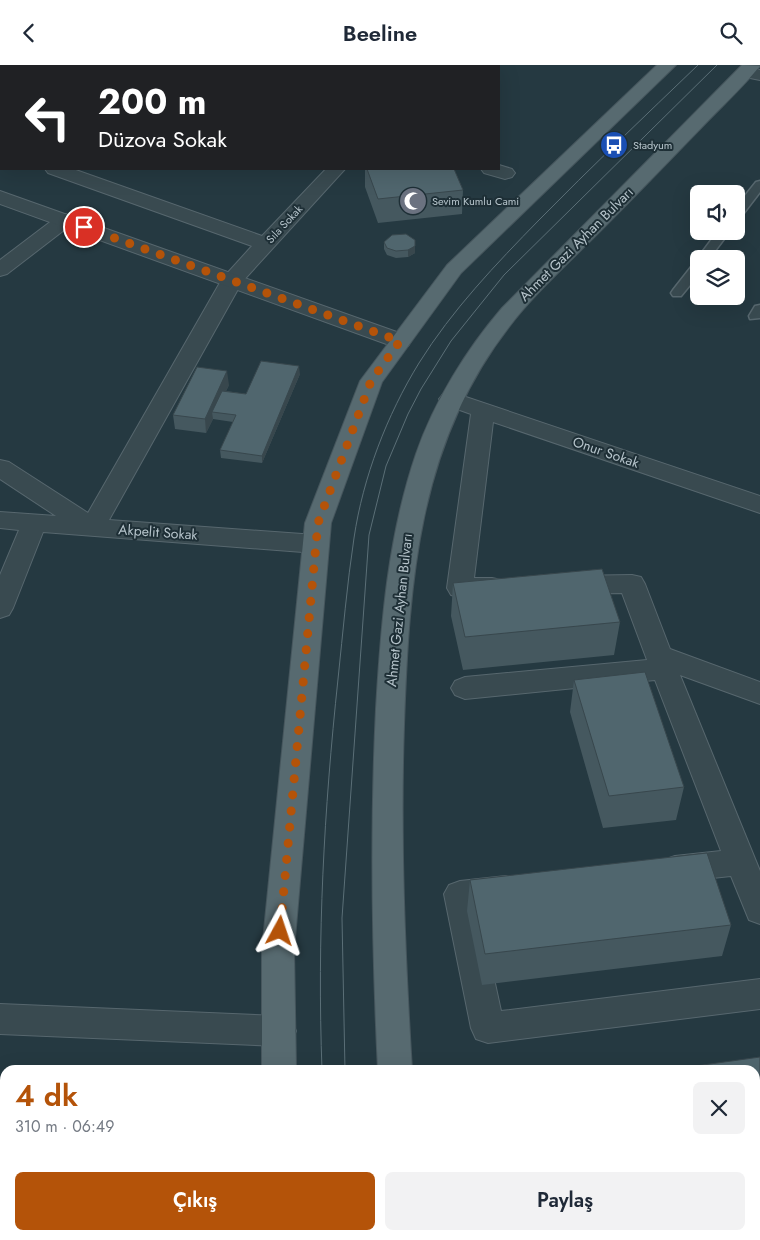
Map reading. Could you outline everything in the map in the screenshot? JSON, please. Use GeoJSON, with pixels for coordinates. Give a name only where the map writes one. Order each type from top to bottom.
{"type":"FeatureCollection","features":[{"type":"Feature","properties":{"kind":"main road"},"geometry":{"type":"LineString","coordinates":[[279,1065],[278,950],[318,523],[371,381],[454,269],[667,65]]}},
{"type":"Feature","properties":{"kind":"main road","name":"Ahmet Gazi Ayhan Bulvarı"},"geometry":{"type":"LineString","coordinates":[[395,1065],[388,953],[386,850],[392,671],[402,559],[418,484],[428,454],[452,399],[484,347],[515,305],[753,71]]}},
{"type":"Feature","properties":{"kind":"street"},"geometry":{"type":"LineString","coordinates":[[58,170],[266,243]]}},
{"type":"Feature","properties":{"kind":"street","name":"Sıla Sokak"},"geometry":{"type":"LineString","coordinates":[[92,527],[232,279],[335,170]]}},
{"type":"Feature","properties":{"kind":"street"},"geometry":{"type":"LineString","coordinates":[[0,197],[400,341]]}},
{"type":"Feature","properties":{"kind":"street"},"geometry":{"type":"LineString","coordinates":[[0,270],[65,220]]}},
{"type":"Feature","properties":{"kind":"street","name":"Onur Sokak"},"geometry":{"type":"LineString","coordinates":[[452,399],[760,505]]}},
{"type":"Feature","properties":{"kind":"street"},"geometry":{"type":"LineString","coordinates":[[484,410],[460,588],[518,587]]}},
{"type":"Feature","properties":{"kind":"street"},"geometry":{"type":"LineString","coordinates":[[0,468],[92,527]]}},
{"type":"Feature","properties":{"kind":"street","name":"Akpelit Sokak"},"geometry":{"type":"LineString","coordinates":[[0,520],[316,544]]}},
{"type":"Feature","properties":{"kind":"street"},"geometry":{"type":"LineString","coordinates":[[0,608],[34,523]]}},
{"type":"Feature","properties":{"kind":"street"},"geometry":{"type":"LineString","coordinates":[[546,586],[632,584],[661,663],[760,910]]}},
{"type":"Feature","properties":{"kind":"street"},"geometry":{"type":"LineString","coordinates":[[464,689],[661,663],[760,693]]}},
{"type":"Feature","properties":{"kind":"street"},"geometry":{"type":"LineString","coordinates":[[644,873],[740,862]]}},
{"type":"Feature","properties":{"kind":"street"},"geometry":{"type":"LineString","coordinates":[[538,885],[460,894],[488,1028],[760,994]]}},
{"type":"Feature","properties":{"kind":"street"},"geometry":{"type":"LineString","coordinates":[[0,1019],[278,1031]]}},
{"type":"Feature","properties":{"kind":"lane"},"geometry":{"type":"LineString","coordinates":[[745,203],[760,184]]}},
{"type":"Feature","properties":{"kind":"lane"},"geometry":{"type":"LineString","coordinates":[[677,293],[690,276]]}},
{"type":"Feature","properties":{"kind":"building"},"geometry":{"type":"Polygon","coordinates":[[[367,170],[454,170],[463,190],[378,199],[367,170]]]}},
{"type":"Feature","properties":{"kind":"building"},"geometry":{"type":"Polygon","coordinates":[[[406,234],[415,240],[415,246],[408,250],[396,251],[387,248],[384,242],[392,235],[406,234]]]}},
{"type":"Feature","properties":{"kind":"building"},"geometry":{"type":"Polygon","coordinates":[[[261,361],[299,366],[262,456],[220,450],[236,415],[212,412],[222,391],[246,394],[261,361]]]}},
{"type":"Feature","properties":{"kind":"building"},"geometry":{"type":"Polygon","coordinates":[[[197,367],[227,371],[205,419],[173,415],[197,367]]]}},
{"type":"Feature","properties":{"kind":"building"},"geometry":{"type":"Polygon","coordinates":[[[602,569],[620,622],[465,637],[453,583],[602,569]]]}},
{"type":"Feature","properties":{"kind":"building"},"geometry":{"type":"Polygon","coordinates":[[[645,672],[684,787],[609,796],[574,680],[645,672]]]}},
{"type":"Feature","properties":{"kind":"building"},"geometry":{"type":"Polygon","coordinates":[[[707,853],[731,925],[485,954],[470,880],[707,853]]]}},
{"type":"Feature","properties":{"kind":"building"},"geometry":{"type":"Polygon","coordinates":[[[760,1057],[760,1065],[703,1065],[760,1057]]]}},
{"type":"Feature","properties":{"kind":"tram line"},"geometry":{"type":"LineString","coordinates":[[322,1065],[321,923],[325,826],[333,728],[354,538],[363,492],[378,447],[407,383],[432,343],[460,306],[539,220],[698,65]]}},
{"type":"Feature","properties":{"kind":"tram line"},"geometry":{"type":"LineString","coordinates":[[345,1065],[342,918],[369,535],[386,466],[421,389],[451,341],[504,275],[717,65]]}},
{"type":"Feature","properties":{"kind":"place","name":"Stadyum"},"geometry":{"type":"Point","coordinates":[614,145]}},
{"type":"Feature","properties":{"kind":"place","name":"Sevim Kumlu Cami"},"geometry":{"type":"Point","coordinates":[413,201]}},
{"type":"Feature","properties":{"kind":"route"},"geometry":{"type":"LineString","coordinates":[[84,227],[400,341],[371,381],[318,523],[280,931]]}}]}
